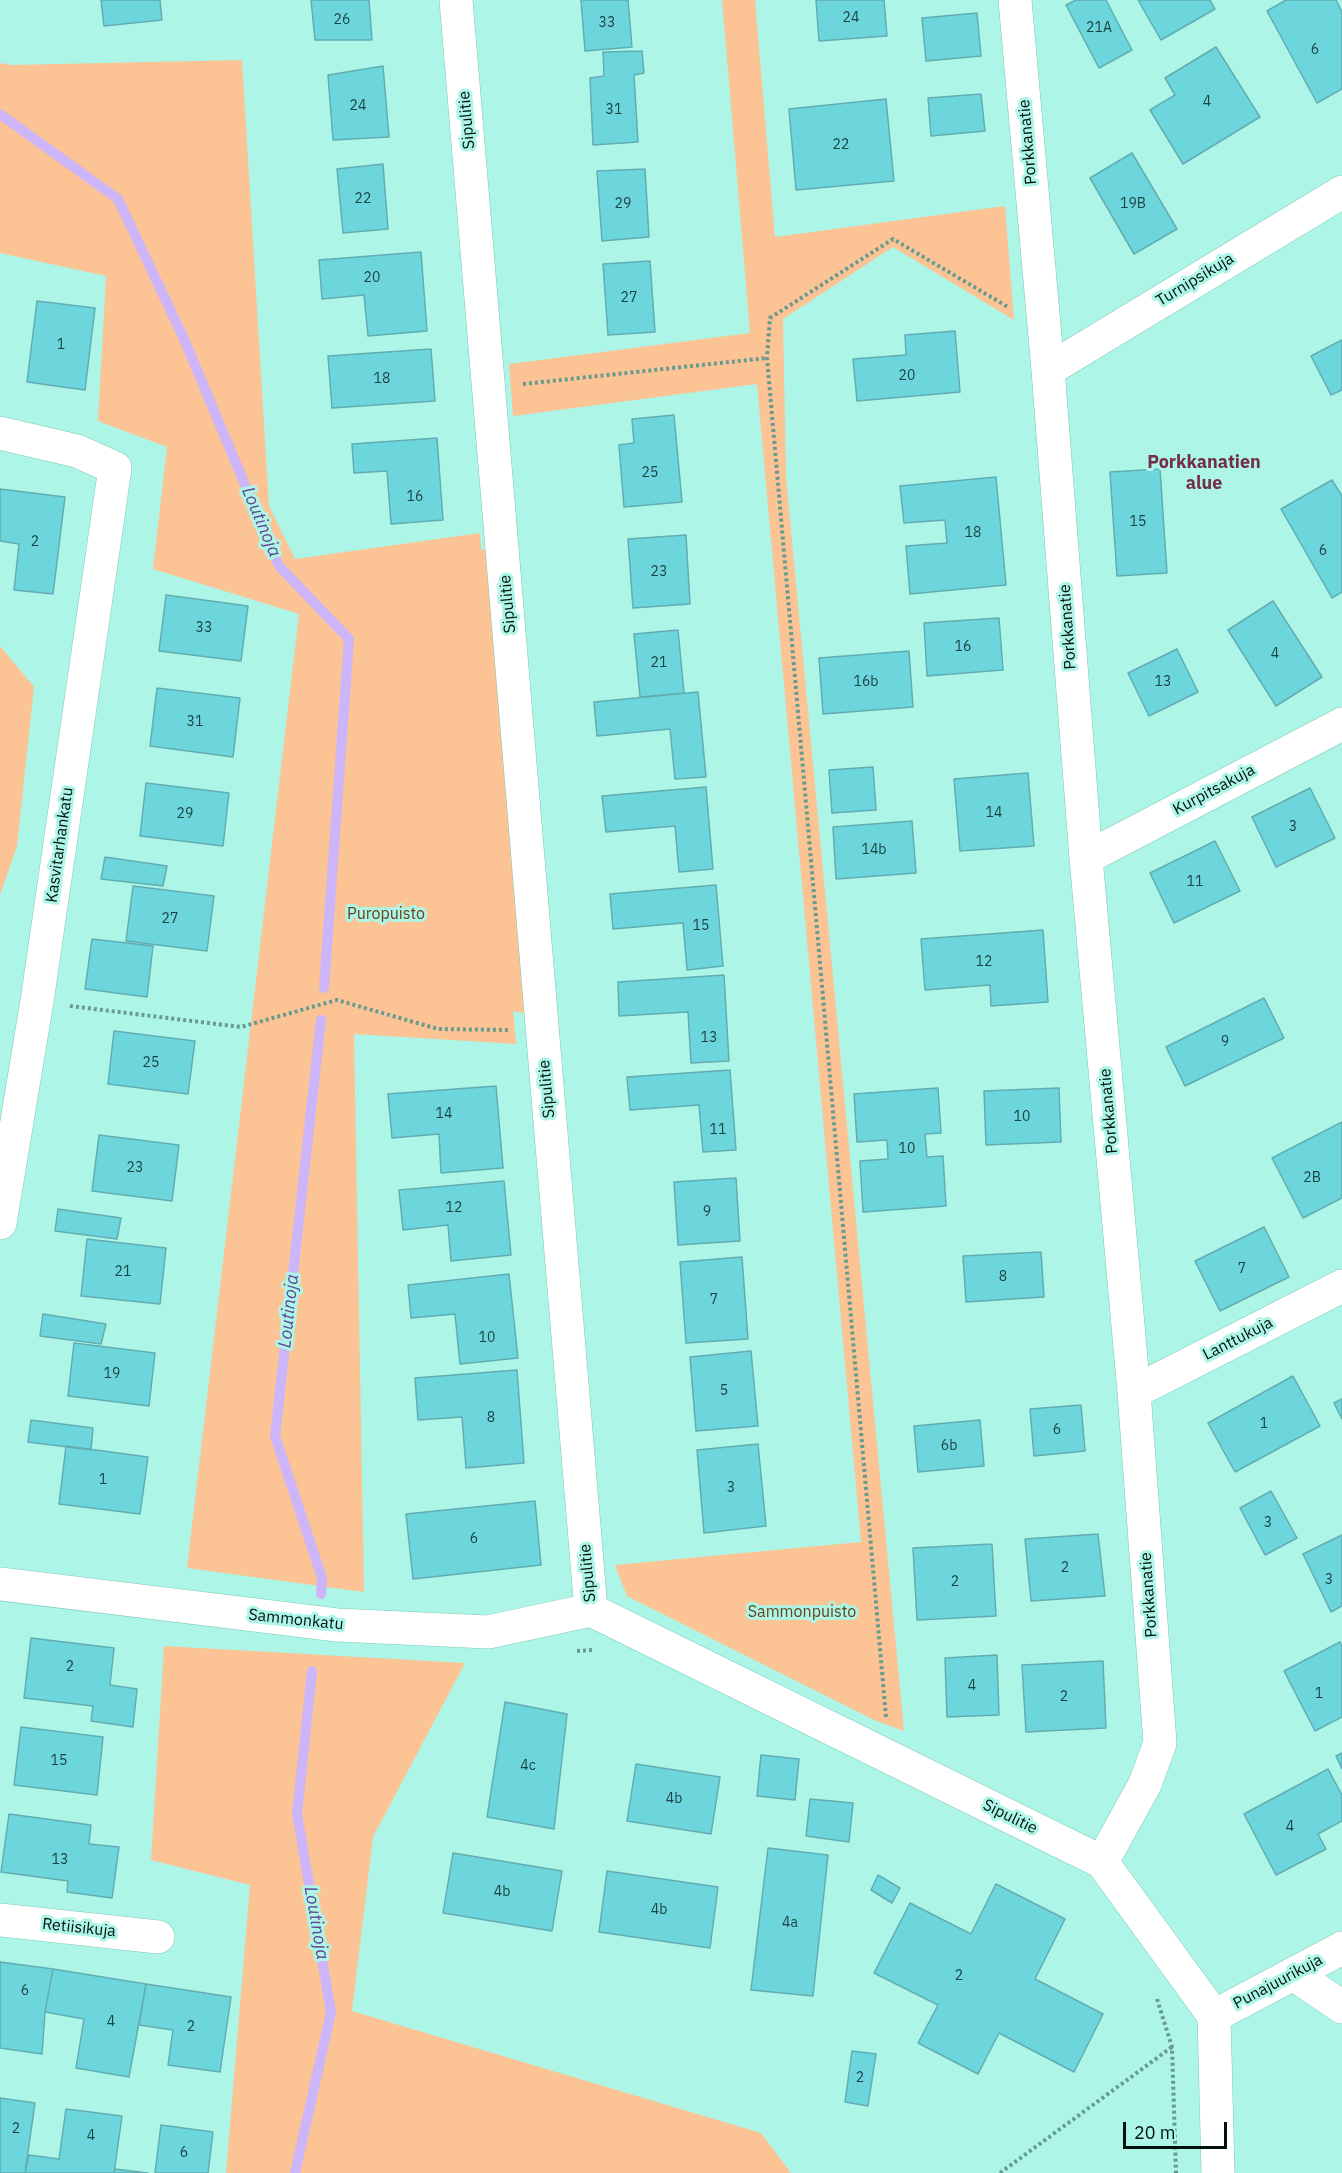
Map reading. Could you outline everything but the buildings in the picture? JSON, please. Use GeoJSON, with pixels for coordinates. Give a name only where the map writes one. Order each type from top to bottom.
{"type":"FeatureCollection","features":[{"type":"Feature","properties":{"kind":"street","name":"Sipulitie"},"geometry":{"type":"LineString","coordinates":[[456,0],[591,1610],[1102,1862]]}},
{"type":"Feature","properties":{"kind":"street","name":"Porkkanatie"},"geometry":{"type":"LineString","coordinates":[[1015,0],[1048,370],[1086,858],[1134,1392],[1160,1743],[1145,1784],[1102,1862]]}},
{"type":"Feature","properties":{"kind":"street","name":"Turnipsikuja"},"geometry":{"type":"LineString","coordinates":[[1048,370],[1342,192]]}},
{"type":"Feature","properties":{"kind":"street","name":"Kasvitarhankatu"},"geometry":{"type":"LineString","coordinates":[[0,433],[77,451],[115,468],[37,1001],[0,1222]]}},
{"type":"Feature","properties":{"kind":"street","name":"Kurpitsakuja"},"geometry":{"type":"LineString","coordinates":[[1086,858],[1342,724]]}},
{"type":"Feature","properties":{"kind":"street","name":"Lanttukuja"},"geometry":{"type":"LineString","coordinates":[[1134,1392],[1342,1286]]}},
{"type":"Feature","properties":{"kind":"street","name":"Sammonkatu"},"geometry":{"type":"LineString","coordinates":[[0,1584],[337,1625],[488,1632],[591,1610]]}},
{"type":"Feature","properties":{"kind":"street"},"geometry":{"type":"LineString","coordinates":[[1102,1862],[1214,2016],[1218,2173]]}},
{"type":"Feature","properties":{"kind":"street","name":"Retiisikuja"},"geometry":{"type":"LineString","coordinates":[[0,1920],[158,1937]]}},
{"type":"Feature","properties":{"kind":"street","name":"Punajuurikuja"},"geometry":{"type":"LineString","coordinates":[[1214,2016],[1342,1948]]}},
{"type":"Feature","properties":{"kind":"street"},"geometry":{"type":"LineString","coordinates":[[1295,1975],[1342,2007]]}},
{"type":"Feature","properties":{"kind":"path"},"geometry":{"type":"LineString","coordinates":[[889,1757],[767,358],[770,318],[893,239],[1044,328]]}},
{"type":"Feature","properties":{"kind":"path"},"geometry":{"type":"LineString","coordinates":[[490,387],[767,358]]}},
{"type":"Feature","properties":{"kind":"path"},"geometry":{"type":"LineString","coordinates":[[37,1001],[242,1028],[337,1000],[438,1029],[542,1031]]}},
{"type":"Feature","properties":{"kind":"path"},"geometry":{"type":"LineString","coordinates":[[566,1651],[601,1650]]}},
{"type":"Feature","properties":{"kind":"path"},"geometry":{"type":"LineString","coordinates":[[1155,1993],[1172,2047],[1176,2173]]}},
{"type":"Feature","properties":{"kind":"path"},"geometry":{"type":"LineString","coordinates":[[1000,2173],[1172,2047]]}},
{"type":"Feature","properties":{"kind":"green space","name":"Sammonpuisto"},"geometry":{"type":"Polygon","coordinates":[[[722,0],[755,0],[775,237],[1005,206],[1014,320],[893,247],[783,319],[786,477],[904,1731],[874,1720],[627,1596],[615,1565],[861,1542],[757,384],[513,416],[509,364],[750,333],[722,0]]]}},
{"type":"Feature","properties":{"kind":"green space","name":"Puropuisto"},"geometry":{"type":"Polygon","coordinates":[[[242,60],[269,506],[295,559],[480,533],[481,550],[492,548],[529,1014],[513,1011],[516,1044],[354,1034],[364,1592],[187,1568],[299,614],[153,569],[167,447],[98,421],[106,276],[0,253],[0,63],[11,65],[242,60]]]}},
{"type":"Feature","properties":{"kind":"green space"},"geometry":{"type":"Polygon","coordinates":[[[0,646],[34,687],[17,846],[0,895],[0,646]]]}},
{"type":"Feature","properties":{"kind":"green space"},"geometry":{"type":"Polygon","coordinates":[[[164,1646],[465,1663],[373,1837],[352,2011],[761,2133],[791,2173],[226,2173],[250,1885],[151,1860],[164,1646]]]}},
{"type":"Feature","properties":{"kind":"waterway","name":"Loutinoja"},"geometry":{"type":"LineString","coordinates":[[0,114],[118,199],[184,339],[279,566],[349,639],[324,988]]}},
{"type":"Feature","properties":{"kind":"waterway","name":"Loutinoja"},"geometry":{"type":"LineString","coordinates":[[321,1020],[275,1436],[322,1578],[321,1594]]}},
{"type":"Feature","properties":{"kind":"waterway","name":"Loutinoja"},"geometry":{"type":"LineString","coordinates":[[295,2173],[331,2012],[297,1814],[312,1671]]}},
{"type":"Feature","properties":{"kind":"district","name":"Porkkanatien alue"},"geometry":{"type":"Point","coordinates":[1204,473]}}]}
